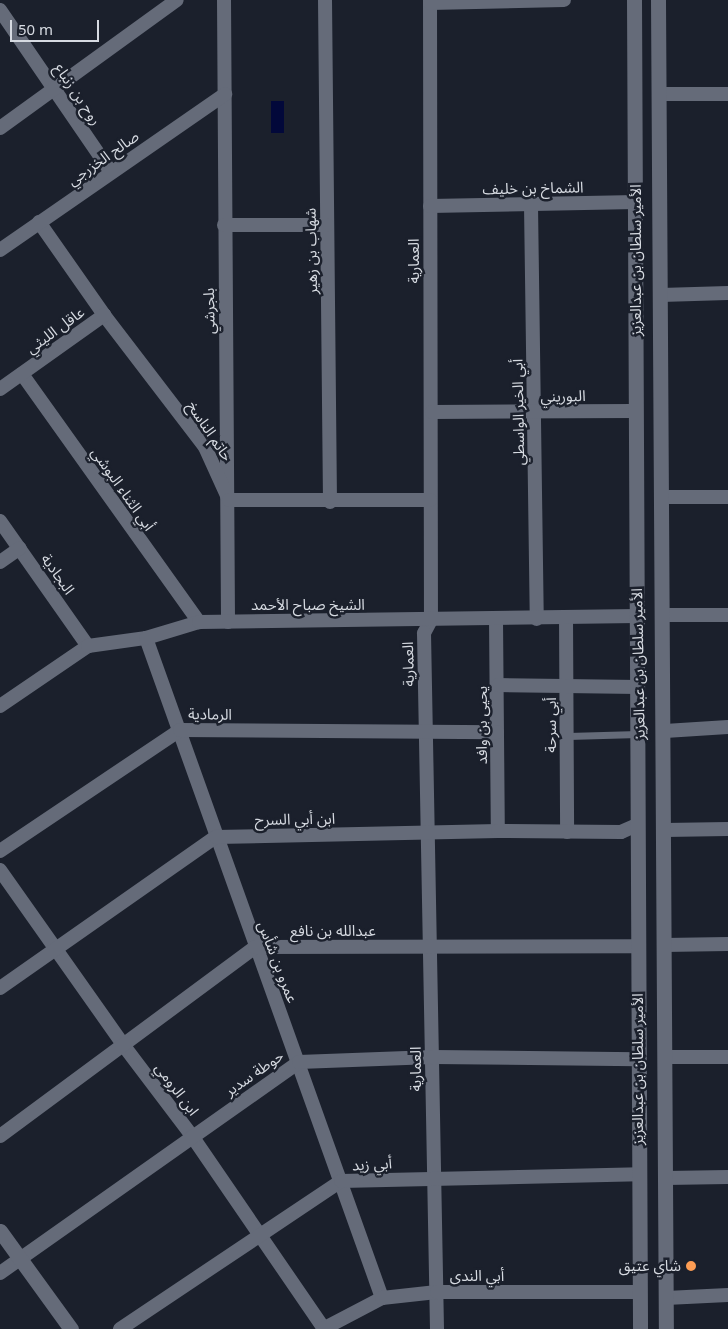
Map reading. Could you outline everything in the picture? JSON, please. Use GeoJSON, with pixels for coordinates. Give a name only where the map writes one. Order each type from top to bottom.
{"type":"FeatureCollection","features":[{"type":"Feature","properties":{"kind":"street"},"geometry":{"type":"LineString","coordinates":[[0,5],[7,0]]}},
{"type":"Feature","properties":{"kind":"street"},"geometry":{"type":"LineString","coordinates":[[0,128],[177,0]]}},
{"type":"Feature","properties":{"kind":"street","name":"بلجرشي"},"geometry":{"type":"LineString","coordinates":[[224,0],[224,225],[229,500],[228,622]]}},
{"type":"Feature","properties":{"kind":"street","name":"شهاب بن زهير"},"geometry":{"type":"LineString","coordinates":[[325,0],[330,502]]}},
{"type":"Feature","properties":{"kind":"street"},"geometry":{"type":"LineString","coordinates":[[430,1],[564,0]]}},
{"type":"Feature","properties":{"kind":"street","name":"الأمير سلطان بن عبدالعزيز"},"geometry":{"type":"LineString","coordinates":[[634,0],[636,202],[635,412],[639,734],[638,1059],[640,1329]]}},
{"type":"Feature","properties":{"kind":"street","name":"الأمير سلطان بن عبدالعزيز"},"geometry":{"type":"LineString","coordinates":[[658,0],[664,497],[666,1329]]}},
{"type":"Feature","properties":{"kind":"street","name":"العمارية"},"geometry":{"type":"LineString","coordinates":[[430,1],[431,620],[424,633],[433,1057],[432,1177],[438,1329]]}},
{"type":"Feature","properties":{"kind":"street","name":"روح بن زنباع"},"geometry":{"type":"LineString","coordinates":[[0,10],[111,172]]}},
{"type":"Feature","properties":{"kind":"street","name":"صالح الخزرجي"},"geometry":{"type":"LineString","coordinates":[[0,250],[224,94]]}},
{"type":"Feature","properties":{"kind":"street"},"geometry":{"type":"LineString","coordinates":[[659,94],[728,94]]}},
{"type":"Feature","properties":{"kind":"street","name":"الشماخ بن خليف"},"geometry":{"type":"LineString","coordinates":[[430,206],[636,202]]}},
{"type":"Feature","properties":{"kind":"street","name":"أبي الخير الواسطي"},"geometry":{"type":"LineString","coordinates":[[531,205],[537,619]]}},
{"type":"Feature","properties":{"kind":"street","name":"حاتم الناسخ"},"geometry":{"type":"LineString","coordinates":[[39,222],[104,315],[205,447],[229,500]]}},
{"type":"Feature","properties":{"kind":"street"},"geometry":{"type":"LineString","coordinates":[[224,225],[327,225]]}},
{"type":"Feature","properties":{"kind":"street"},"geometry":{"type":"LineString","coordinates":[[661,295],[728,293]]}},
{"type":"Feature","properties":{"kind":"street","name":"عاقل الليثي"},"geometry":{"type":"LineString","coordinates":[[0,389],[104,315]]}},
{"type":"Feature","properties":{"kind":"street","name":"أبي الثناء البوشي"},"geometry":{"type":"LineString","coordinates":[[22,374],[198,622]]}},
{"type":"Feature","properties":{"kind":"street","name":"البوريني"},"geometry":{"type":"LineString","coordinates":[[432,412],[635,412]]}},
{"type":"Feature","properties":{"kind":"street"},"geometry":{"type":"LineString","coordinates":[[664,497],[728,497]]}},
{"type":"Feature","properties":{"kind":"street"},"geometry":{"type":"LineString","coordinates":[[229,500],[330,502],[430,500]]}},
{"type":"Feature","properties":{"kind":"street","name":"البجادية"},"geometry":{"type":"LineString","coordinates":[[0,521],[88,646]]}},
{"type":"Feature","properties":{"kind":"street"},"geometry":{"type":"LineString","coordinates":[[0,562],[20,548]]}},
{"type":"Feature","properties":{"kind":"street"},"geometry":{"type":"LineString","coordinates":[[663,615],[728,615]]}},
{"type":"Feature","properties":{"kind":"street","name":"الشيخ صباح الأحمد"},"geometry":{"type":"LineString","coordinates":[[0,706],[88,646],[146,638],[198,622],[496,620],[637,616]]}},
{"type":"Feature","properties":{"kind":"street","name":"أبي سرحة"},"geometry":{"type":"LineString","coordinates":[[566,618],[568,685],[567,832]]}},
{"type":"Feature","properties":{"kind":"street","name":"يحيى بن وافد"},"geometry":{"type":"LineString","coordinates":[[496,620],[498,831]]}},
{"type":"Feature","properties":{"kind":"street","name":"عمرو بن شأس"},"geometry":{"type":"LineString","coordinates":[[146,638],[382,1298]]}},
{"type":"Feature","properties":{"kind":"street"},"geometry":{"type":"LineString","coordinates":[[498,685],[638,687]]}},
{"type":"Feature","properties":{"kind":"street"},"geometry":{"type":"LineString","coordinates":[[665,732],[728,727]]}},
{"type":"Feature","properties":{"kind":"street","name":"الرمادية"},"geometry":{"type":"LineString","coordinates":[[0,851],[180,730],[497,732]]}},
{"type":"Feature","properties":{"kind":"street","name":"ابن أبي السرح"},"geometry":{"type":"LineString","coordinates":[[216,837],[498,831],[620,832],[638,825]]}},
{"type":"Feature","properties":{"kind":"street"},"geometry":{"type":"LineString","coordinates":[[665,830],[728,829]]}},
{"type":"Feature","properties":{"kind":"street"},"geometry":{"type":"LineString","coordinates":[[0,988],[216,837]]}},
{"type":"Feature","properties":{"kind":"street","name":"ابن الرومي"},"geometry":{"type":"LineString","coordinates":[[0,870],[124,1046],[192,1136],[324,1329]]}},
{"type":"Feature","properties":{"kind":"street"},"geometry":{"type":"LineString","coordinates":[[664,945],[728,944]]}},
{"type":"Feature","properties":{"kind":"street","name":"عبدالله بن نافع"},"geometry":{"type":"LineString","coordinates":[[255,947],[638,946]]}},
{"type":"Feature","properties":{"kind":"street"},"geometry":{"type":"LineString","coordinates":[[0,1136],[124,1046],[255,947]]}},
{"type":"Feature","properties":{"kind":"street","name":"حوطة سدير"},"geometry":{"type":"LineString","coordinates":[[0,1273],[299,1062],[433,1057],[638,1059]]}},
{"type":"Feature","properties":{"kind":"street"},"geometry":{"type":"LineString","coordinates":[[666,1057],[728,1058]]}},
{"type":"Feature","properties":{"kind":"street","name":"أبي زيد"},"geometry":{"type":"LineString","coordinates":[[120,1329],[341,1181],[432,1177],[639,1174]]}},
{"type":"Feature","properties":{"kind":"street"},"geometry":{"type":"LineString","coordinates":[[666,1178],[728,1177]]}},
{"type":"Feature","properties":{"kind":"street"},"geometry":{"type":"LineString","coordinates":[[0,1231],[71,1329]]}},
{"type":"Feature","properties":{"kind":"street","name":"أبي الندى"},"geometry":{"type":"LineString","coordinates":[[324,1329],[382,1298],[437,1292],[639,1292]]}},
{"type":"Feature","properties":{"kind":"street"},"geometry":{"type":"LineString","coordinates":[[666,1298],[728,1295]]}},
{"type":"Feature","properties":{"kind":"lane"},"geometry":{"type":"LineString","coordinates":[[568,736],[639,734]]}},
{"type":"Feature","properties":{"kind":"shaded area"},"geometry":{"type":"Polygon","coordinates":[[[271,101],[284,101],[284,133],[271,133],[271,101]]]}},
{"type":"Feature","properties":{"kind":"place","name":"شاي عتيق"},"geometry":{"type":"Point","coordinates":[691,1266]}}]}
